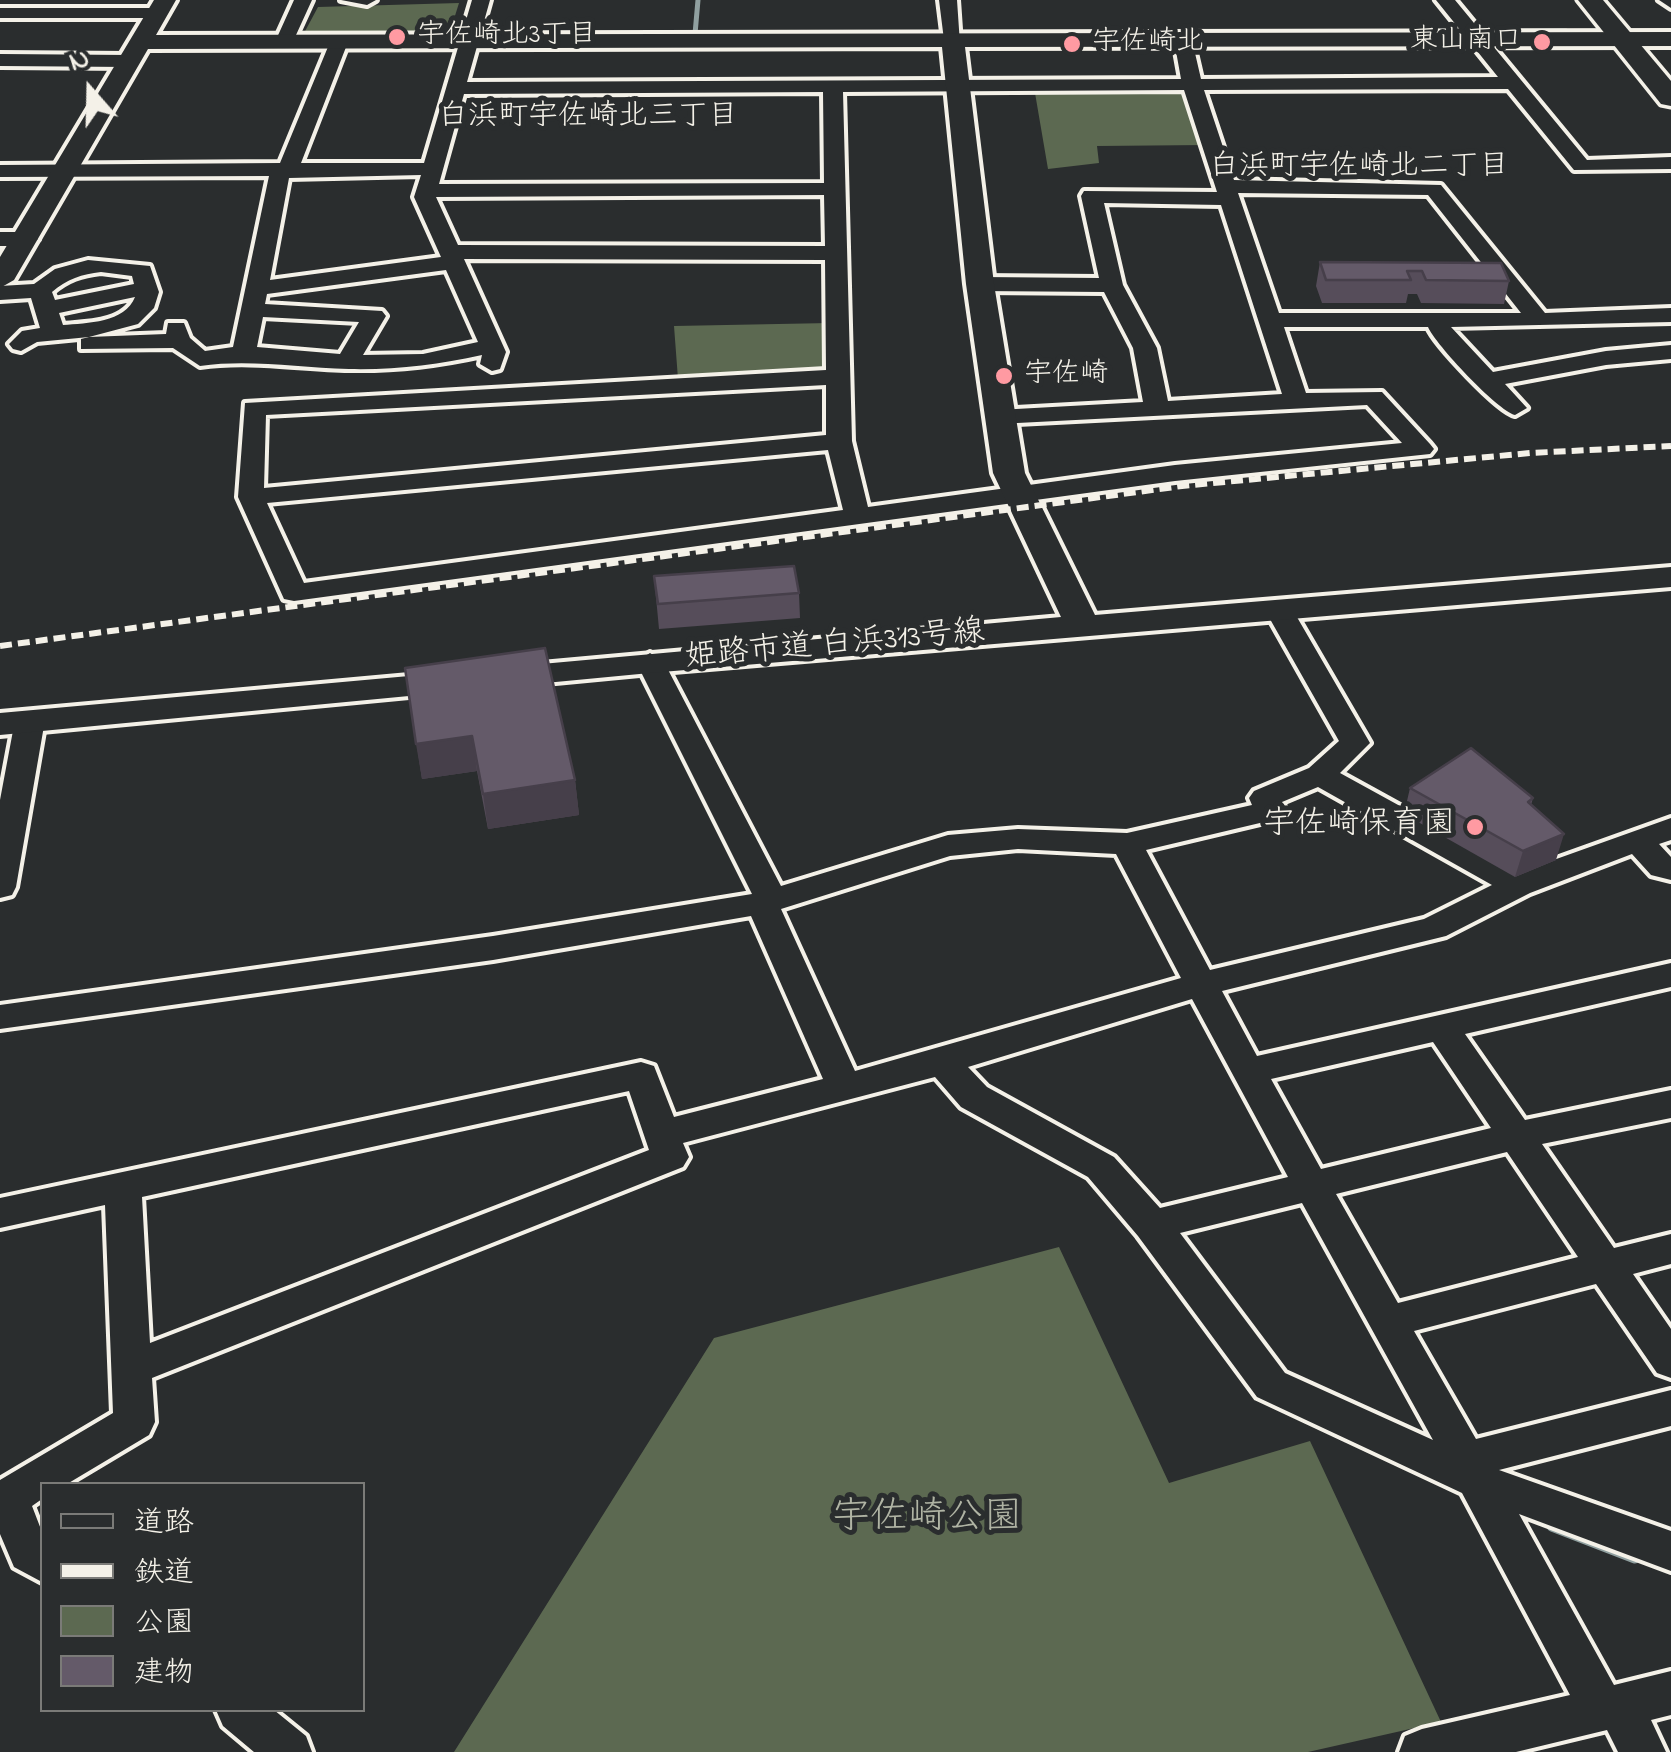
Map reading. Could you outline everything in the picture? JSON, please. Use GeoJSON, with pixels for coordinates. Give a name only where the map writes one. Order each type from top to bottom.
{"type":"FeatureCollection","features":[{"type":"Feature","properties":{"kind":"main road"},"geometry":{"type":"LineString","coordinates":[[1590,0],[1671,98]]}},
{"type":"Feature","properties":{"kind":"street"},"geometry":{"type":"LineString","coordinates":[[284,42],[303,0]]}},
{"type":"Feature","properties":{"kind":"street"},"geometry":{"type":"LineString","coordinates":[[350,0],[367,0]]}},
{"type":"Feature","properties":{"kind":"street"},"geometry":{"type":"LineString","coordinates":[[481,0],[427,180],[451,257],[491,346],[490,394]]}},
{"type":"Feature","properties":{"kind":"street"},"geometry":{"type":"LineString","coordinates":[[948,0],[998,418],[1016,494],[1084,628]]}},
{"type":"Feature","properties":{"kind":"street"},"geometry":{"type":"LineString","coordinates":[[1445,0],[1582,166],[1671,163]]}},
{"type":"Feature","properties":{"kind":"street"},"geometry":{"type":"LineString","coordinates":[[0,13],[161,7]]}},
{"type":"Feature","properties":{"kind":"street"},"geometry":{"type":"LineString","coordinates":[[0,280],[13,239],[64,170],[161,7]]}},
{"type":"Feature","properties":{"kind":"street"},"geometry":{"type":"LineString","coordinates":[[0,60],[284,42],[1671,39]]}},
{"type":"Feature","properties":{"kind":"street"},"geometry":{"type":"LineString","coordinates":[[1183,40],[1192,84],[1296,400]]}},
{"type":"Feature","properties":{"kind":"street"},"geometry":{"type":"LineString","coordinates":[[244,352],[283,172],[339,42]]}},
{"type":"Feature","properties":{"kind":"street"},"geometry":{"type":"LineString","coordinates":[[453,88],[1510,82]]}},
{"type":"Feature","properties":{"kind":"street"},"geometry":{"type":"LineString","coordinates":[[833,86],[840,440],[857,514]]}},
{"type":"Feature","properties":{"kind":"street"},"geometry":{"type":"LineString","coordinates":[[0,170],[283,172],[427,180],[835,189]]}},
{"type":"Feature","properties":{"kind":"street"},"geometry":{"type":"LineString","coordinates":[[1157,408],[1145,348],[1112,285],[1092,196],[1434,190],[1537,318]]}},
{"type":"Feature","properties":{"kind":"street"},"geometry":{"type":"LineString","coordinates":[[254,299],[451,257],[836,253]]}},
{"type":"Feature","properties":{"kind":"street"},"geometry":{"type":"LineString","coordinates":[[0,293],[47,310],[147,288],[142,271],[94,265],[52,278],[47,310],[30,336],[10,344]]}},
{"type":"Feature","properties":{"kind":"street"},"geometry":{"type":"LineString","coordinates":[[980,284],[1112,285]]}},
{"type":"Feature","properties":{"kind":"street"},"geometry":{"type":"LineString","coordinates":[[254,299],[374,316],[347,362]]}},
{"type":"Feature","properties":{"kind":"street"},"geometry":{"type":"LineString","coordinates":[[1272,320],[1671,314]]}},
{"type":"Feature","properties":{"kind":"street"},"geometry":{"type":"LineString","coordinates":[[1438,319],[1440,331],[1515,408]]}},
{"type":"Feature","properties":{"kind":"street"},"geometry":{"type":"LineString","coordinates":[[10,344],[178,335],[200,359],[244,352],[347,362],[423,361],[491,346]]}},
{"type":"Feature","properties":{"kind":"street"},"geometry":{"type":"LineString","coordinates":[[1487,380],[1606,358],[1671,352]]}},
{"type":"Feature","properties":{"kind":"street"},"geometry":{"type":"LineString","coordinates":[[838,378],[254,408],[252,497],[294,592],[1175,473],[1421,449],[1372,397],[998,418]]}},
{"type":"Feature","properties":{"kind":"street"},"geometry":{"type":"LineString","coordinates":[[252,497],[840,440]]}},
{"type":"Feature","properties":{"kind":"street","name":"姫路市道 白浜313号線"},"geometry":{"type":"LineString","coordinates":[[15,722],[650,662],[1671,577]]}},
{"type":"Feature","properties":{"kind":"street"},"geometry":{"type":"LineString","coordinates":[[0,1017],[493,948],[766,901],[948,846],[1018,839],[1127,844],[1270,811],[1265,798],[1320,775],[1354,743],[1280,612]]}},
{"type":"Feature","properties":{"kind":"street"},"geometry":{"type":"LineString","coordinates":[[650,662],[766,901],[845,1088]]}},
{"type":"Feature","properties":{"kind":"street"},"geometry":{"type":"LineString","coordinates":[[0,887],[15,722]]}},
{"type":"Feature","properties":{"kind":"street"},"geometry":{"type":"LineString","coordinates":[[1320,775],[1518,885]]}},
{"type":"Feature","properties":{"kind":"street"},"geometry":{"type":"LineString","coordinates":[[662,1134],[942,1062],[1199,985],[1434,928],[1518,885],[1671,828]]}},
{"type":"Feature","properties":{"kind":"street"},"geometry":{"type":"LineString","coordinates":[[1638,842],[1662,867],[1671,869]]}},
{"type":"Feature","properties":{"kind":"street"},"geometry":{"type":"LineString","coordinates":[[1127,844],[1199,985],[1475,1471],[1611,1707],[1643,1752]]}},
{"type":"Feature","properties":{"kind":"street"},"geometry":{"type":"LineString","coordinates":[[1248,1071],[1671,976]]}},
{"type":"Feature","properties":{"kind":"street"},"geometry":{"type":"LineString","coordinates":[[1441,1027],[1671,1361]]}},
{"type":"Feature","properties":{"kind":"street"},"geometry":{"type":"LineString","coordinates":[[942,1062],[974,1097],[1101,1167],[1152,1225],[1271,1385],[1671,1551]]}},
{"type":"Feature","properties":{"kind":"street"},"geometry":{"type":"LineString","coordinates":[[0,1214],[641,1074],[670,1157],[132,1368]]}},
{"type":"Feature","properties":{"kind":"street"},"geometry":{"type":"LineString","coordinates":[[1152,1225],[1518,1135],[1671,1104]]}},
{"type":"Feature","properties":{"kind":"street"},"geometry":{"type":"LineString","coordinates":[[40,1561],[29,1553],[8,1498],[134,1422],[123,1186]]}},
{"type":"Feature","properties":{"kind":"street"},"geometry":{"type":"LineString","coordinates":[[1391,1322],[1671,1249]]}},
{"type":"Feature","properties":{"kind":"street"},"geometry":{"type":"LineString","coordinates":[[1475,1471],[1671,1408]]}},
{"type":"Feature","properties":{"kind":"street"},"geometry":{"type":"LineString","coordinates":[[1422,1752],[1671,1693]]}},
{"type":"Feature","properties":{"kind":"street"},"geometry":{"type":"LineString","coordinates":[[242,1712],[289,1752]]}},
{"type":"Feature","properties":{"kind":"green space"},"geometry":{"type":"Polygon","coordinates":[[[459,3],[449,35],[303,35],[318,7],[459,3]]]}},
{"type":"Feature","properties":{"kind":"green space"},"geometry":{"type":"Polygon","coordinates":[[[1191,92],[1206,145],[1097,146],[1099,163],[1048,169],[1035,93],[1191,92]]]}},
{"type":"Feature","properties":{"kind":"green space"},"geometry":{"type":"Polygon","coordinates":[[[830,323],[831,371],[678,379],[674,326],[830,323]]]}},
{"type":"Feature","properties":{"kind":"green space","name":"宇佐崎公園"},"geometry":{"type":"Polygon","coordinates":[[[1059,1247],[1169,1483],[1310,1441],[1441,1722],[1308,1752],[454,1752],[714,1338],[1059,1247]]]}},
{"type":"Feature","properties":{"kind":"building"},"geometry":{"type":"Polygon","coordinates":[[[1320,262],[1501,263],[1509,281],[1426,280],[1422,271],[1407,271],[1411,280],[1326,280],[1320,262]]]}},
{"type":"Feature","properties":{"kind":"building"},"geometry":{"type":"Polygon","coordinates":[[[794,566],[799,593],[658,604],[654,576],[794,566]]]}},
{"type":"Feature","properties":{"kind":"building"},"geometry":{"type":"Polygon","coordinates":[[[545,648],[575,780],[483,794],[472,736],[416,744],[405,668],[545,648]]]}},
{"type":"Feature","properties":{"kind":"building"},"geometry":{"type":"Polygon","coordinates":[[[1471,748],[1533,798],[1528,802],[1564,834],[1523,851],[1410,788],[1471,748]]]}},
{"type":"Feature","properties":{"kind":"waterway"},"geometry":{"type":"LineString","coordinates":[[698,0],[695,34],[1566,31]]}},
{"type":"Feature","properties":{"kind":"waterway"},"geometry":{"type":"LineString","coordinates":[[1552,1526],[1635,1558]]}},
{"type":"Feature","properties":{"kind":"railway"},"geometry":{"type":"LineString","coordinates":[[0,646],[1182,486],[1530,453],[1671,446]]}},
{"type":"Feature","properties":{"kind":"place","name":"宇佐崎北3丁目"},"geometry":{"type":"Point","coordinates":[397,37]}},
{"type":"Feature","properties":{"kind":"place","name":"東山南口"},"geometry":{"type":"Point","coordinates":[1542,42]}},
{"type":"Feature","properties":{"kind":"place","name":"宇佐崎北"},"geometry":{"type":"Point","coordinates":[1072,44]}},
{"type":"Feature","properties":{"kind":"place","name":"宇佐崎"},"geometry":{"type":"Point","coordinates":[1004,376]}},
{"type":"Feature","properties":{"kind":"place","name":"宇佐崎保育園"},"geometry":{"type":"Point","coordinates":[1475,827]}},
{"type":"Feature","properties":{"kind":"district","name":"白浜町宇佐崎北三丁目"},"geometry":{"type":"Point","coordinates":[588,119]}},
{"type":"Feature","properties":{"kind":"district","name":"白浜町宇佐崎北二丁目"},"geometry":{"type":"Point","coordinates":[1359,169]}}]}
